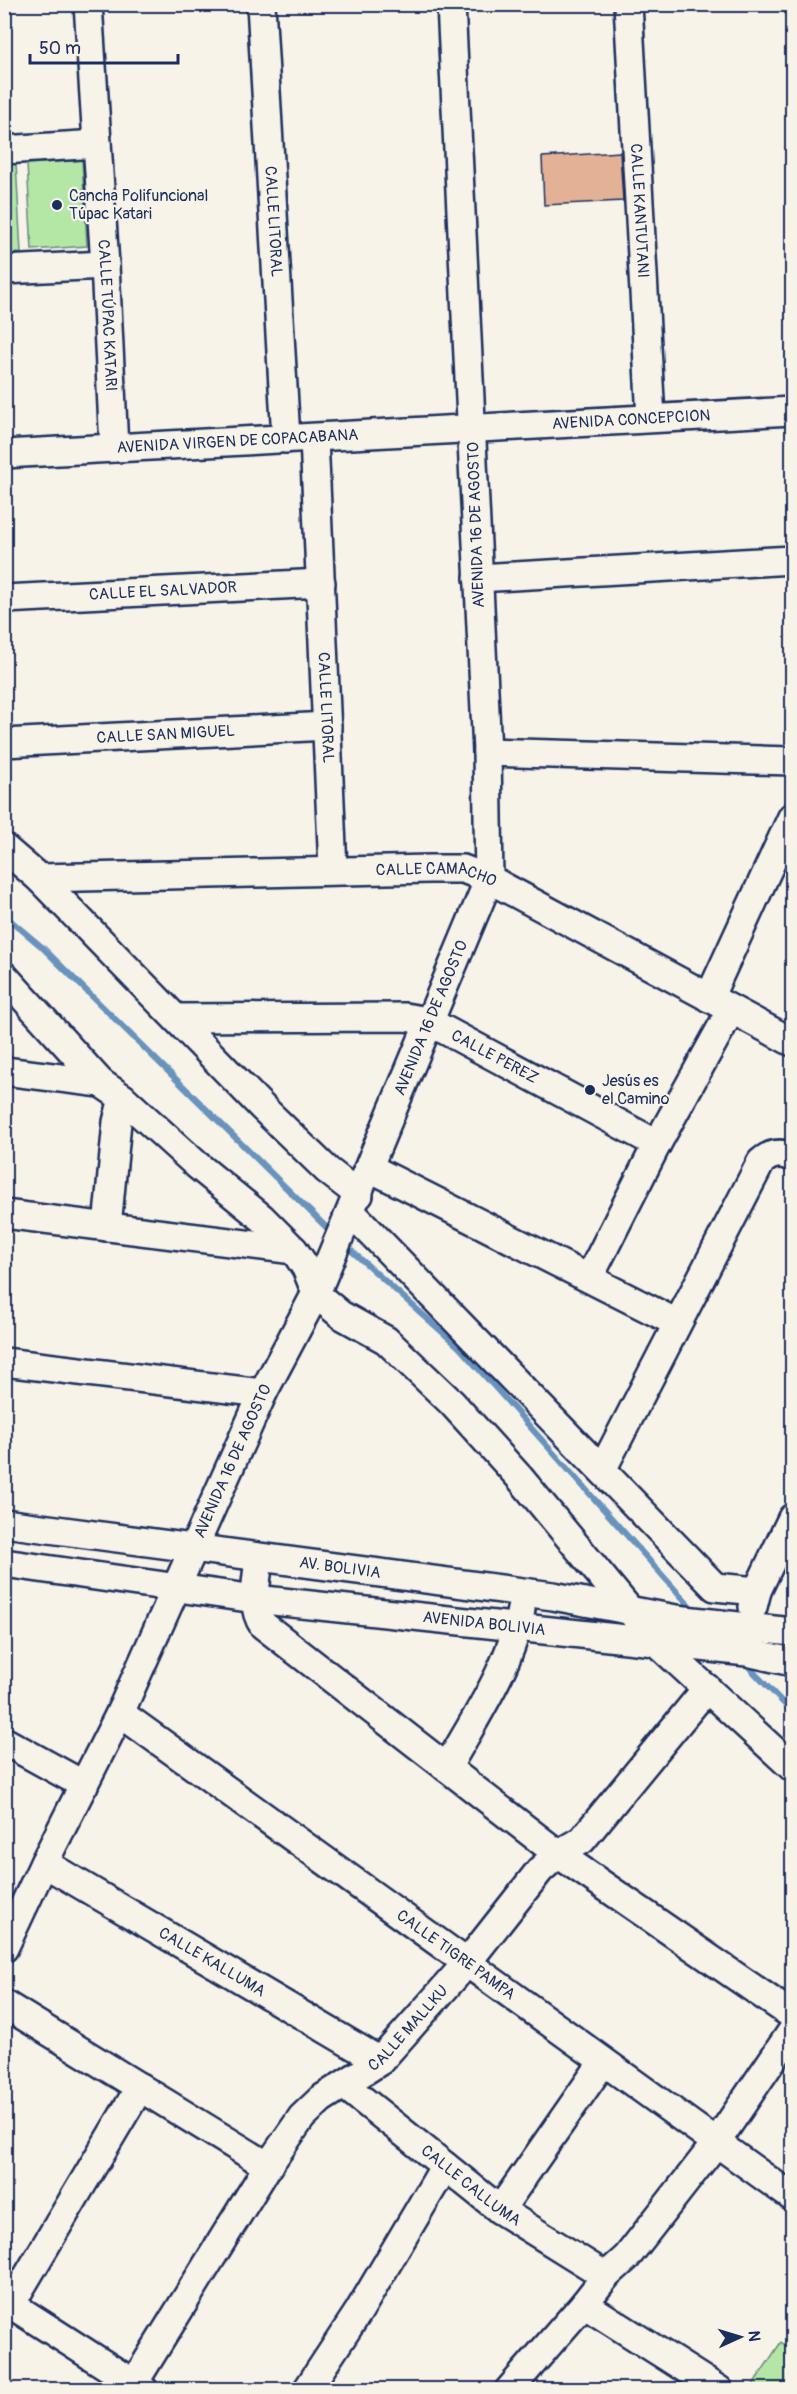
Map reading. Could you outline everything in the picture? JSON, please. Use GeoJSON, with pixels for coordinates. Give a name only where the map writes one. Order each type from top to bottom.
{"type":"FeatureCollection","features":[{"type":"Feature","properties":{"kind":"street","name":"CALLE TÚPAC KATARI"},"geometry":{"type":"LineString","coordinates":[[88,4],[114,448]]}},
{"type":"Feature","properties":{"kind":"street","name":"CALLE LITORAL"},"geometry":{"type":"LineString","coordinates":[[261,4],[286,439]]}},
{"type":"Feature","properties":{"kind":"street","name":"AVENIDA 16 DE AGOSTO"},"geometry":{"type":"LineString","coordinates":[[7,1934],[120,1713],[264,1393],[316,1293],[489,879],[486,752],[451,4]]}},
{"type":"Feature","properties":{"kind":"street","name":"CALLE KANTUTANI"},"geometry":{"type":"LineString","coordinates":[[628,4],[651,418]]}},
{"type":"Feature","properties":{"kind":"street"},"geometry":{"type":"LineString","coordinates":[[4,150],[97,144]]}},
{"type":"Feature","properties":{"kind":"street"},"geometry":{"type":"LineString","coordinates":[[4,270],[105,265]]}},
{"type":"Feature","properties":{"kind":"street","name":"AVENIDA CONCEPCION"},"geometry":{"type":"LineString","coordinates":[[472,430],[792,411]]}},
{"type":"Feature","properties":{"kind":"street","name":"AVENIDA VIRGEN DE COPACABANA"},"geometry":{"type":"LineString","coordinates":[[4,453],[472,430]]}},
{"type":"Feature","properties":{"kind":"street","name":"CALLE LITORAL"},"geometry":{"type":"LineString","coordinates":[[314,438],[333,870]]}},
{"type":"Feature","properties":{"kind":"street"},"geometry":{"type":"LineString","coordinates":[[478,578],[792,560]]}},
{"type":"Feature","properties":{"kind":"street","name":"CALLE EL SALVADOR"},"geometry":{"type":"LineString","coordinates":[[4,599],[321,583]]}},
{"type":"Feature","properties":{"kind":"street","name":"CALLE SAN MIGUEL"},"geometry":{"type":"LineString","coordinates":[[4,743],[327,726]]}},
{"type":"Feature","properties":{"kind":"street"},"geometry":{"type":"LineString","coordinates":[[486,752],[792,761]]}},
{"type":"Feature","properties":{"kind":"street"},"geometry":{"type":"LineString","coordinates":[[589,1278],[657,1144],[720,1004],[792,817]]}},
{"type":"Feature","properties":{"kind":"street"},"geometry":{"type":"LineString","coordinates":[[4,848],[39,878],[327,1170],[602,1470],[715,1587],[757,1592]]}},
{"type":"Feature","properties":{"kind":"street","name":"CALLE CAMACHO"},"geometry":{"type":"LineString","coordinates":[[39,878],[463,869],[489,879],[792,1042]]}},
{"type":"Feature","properties":{"kind":"street"},"geometry":{"type":"LineString","coordinates":[[7,982],[112,1091],[262,1218],[294,1250],[306,1268],[316,1293],[336,1311],[386,1340],[452,1403],[520,1478],[656,1642],[792,1767]]}},
{"type":"Feature","properties":{"kind":"street","name":"CALLE PEREZ"},"geometry":{"type":"LineString","coordinates":[[177,1018],[397,1016],[429,1021],[657,1144]]}},
{"type":"Feature","properties":{"kind":"street"},"geometry":{"type":"LineString","coordinates":[[4,1071],[112,1091]]}},
{"type":"Feature","properties":{"kind":"street"},"geometry":{"type":"LineString","coordinates":[[107,1227],[117,1122],[112,1091]]}},
{"type":"Feature","properties":{"kind":"street"},"geometry":{"type":"LineString","coordinates":[[602,1470],[761,1162],[769,1155],[792,1157]]}},
{"type":"Feature","properties":{"kind":"street"},"geometry":{"type":"LineString","coordinates":[[370,1168],[677,1323]]}},
{"type":"Feature","properties":{"kind":"street"},"geometry":{"type":"LineString","coordinates":[[4,1214],[294,1250]]}},
{"type":"Feature","properties":{"kind":"street"},"geometry":{"type":"LineString","coordinates":[[4,1362],[264,1393]]}},
{"type":"Feature","properties":{"kind":"street"},"geometry":{"type":"LineString","coordinates":[[792,1518],[740,1634],[792,1632]]}},
{"type":"Feature","properties":{"kind":"street","name":"AV. BOLIVIA"},"geometry":{"type":"LineString","coordinates":[[4,1523],[554,1596],[630,1612],[676,1618],[740,1634]]}},
{"type":"Feature","properties":{"kind":"street"},"geometry":{"type":"LineString","coordinates":[[259,1558],[255,1599],[256,1615],[263,1625],[558,1854],[792,2016]]}},
{"type":"Feature","properties":{"kind":"street"},"geometry":{"type":"LineString","coordinates":[[4,1563],[177,1587]]}},
{"type":"Feature","properties":{"kind":"street","name":"AVENIDA BOLIVIA"},"geometry":{"type":"LineString","coordinates":[[177,1587],[255,1599],[704,1647],[740,1634],[792,1662]]}},
{"type":"Feature","properties":{"kind":"street"},"geometry":{"type":"LineString","coordinates":[[447,1768],[503,1665],[517,1627],[522,1593]]}},
{"type":"Feature","properties":{"kind":"street","name":"CALLE MALLKU"},"geometry":{"type":"LineString","coordinates":[[139,2386],[268,2166],[302,2117],[321,2099],[380,2061],[466,1964],[540,1870],[558,1854],[582,1840],[707,1688]]}},
{"type":"Feature","properties":{"kind":"street","name":"CALLE TIGRE PAMPA"},"geometry":{"type":"LineString","coordinates":[[120,1713],[792,2197]]}},
{"type":"Feature","properties":{"kind":"street"},"geometry":{"type":"LineString","coordinates":[[4,1741],[84,1785]]}},
{"type":"Feature","properties":{"kind":"street","name":"CALLE KALLUMA"},"geometry":{"type":"LineString","coordinates":[[44,1863],[380,2061]]}},
{"type":"Feature","properties":{"kind":"street"},"geometry":{"type":"LineString","coordinates":[[4,2004],[268,2166]]}},
{"type":"Feature","properties":{"kind":"street"},"geometry":{"type":"LineString","coordinates":[[509,2390],[606,2276],[627,2257],[716,2143],[792,2031]]}},
{"type":"Feature","properties":{"kind":"street"},"geometry":{"type":"LineString","coordinates":[[500,2210],[603,2062]]}},
{"type":"Feature","properties":{"kind":"street","name":"CALLE CALLUMA"},"geometry":{"type":"LineString","coordinates":[[344,2085],[500,2210],[606,2276]]}},
{"type":"Feature","properties":{"kind":"street"},"geometry":{"type":"LineString","coordinates":[[139,2386],[8,2302],[140,2087]]}},
{"type":"Feature","properties":{"kind":"street"},"geometry":{"type":"LineString","coordinates":[[306,2390],[359,2311],[445,2166]]}},
{"type":"Feature","properties":{"kind":"street"},"geometry":{"type":"LineString","coordinates":[[584,2304],[719,2390]]}},
{"type":"Feature","properties":{"kind":"green space","name":"Cancha Polifuncional Túpac Katari"},"geometry":{"type":"Polygon","coordinates":[[[82,160],[87,246],[32,250],[27,164],[82,160]]]}},
{"type":"Feature","properties":{"kind":"green space"},"geometry":{"type":"Polygon","coordinates":[[[16,163],[21,253],[5,254],[5,164],[16,163]]]}},
{"type":"Feature","properties":{"kind":"green space"},"geometry":{"type":"Polygon","coordinates":[[[781,2342],[792,2350],[792,2389],[757,2389],[752,2386],[781,2342]]]}},
{"type":"Feature","properties":{"kind":"building"},"geometry":{"type":"Polygon","coordinates":[[[620,152],[623,201],[544,205],[542,157],[620,152]]]}},
{"type":"Feature","properties":{"kind":"waterway"},"geometry":{"type":"LineString","coordinates":[[4,915],[42,947],[333,1234]]}},
{"type":"Feature","properties":{"kind":"waterway"},"geometry":{"type":"LineString","coordinates":[[345,1245],[459,1347],[696,1613]]}},
{"type":"Feature","properties":{"kind":"waterway"},"geometry":{"type":"LineString","coordinates":[[743,1661],[792,1712]]}},
{"type":"Feature","properties":{"kind":"place","name":"Cancha Polifuncional Túpac Katari"},"geometry":{"type":"Point","coordinates":[57,205]}},
{"type":"Feature","properties":{"kind":"place","name":"Jesús es el Camino"},"geometry":{"type":"Point","coordinates":[590,1090]}}]}
